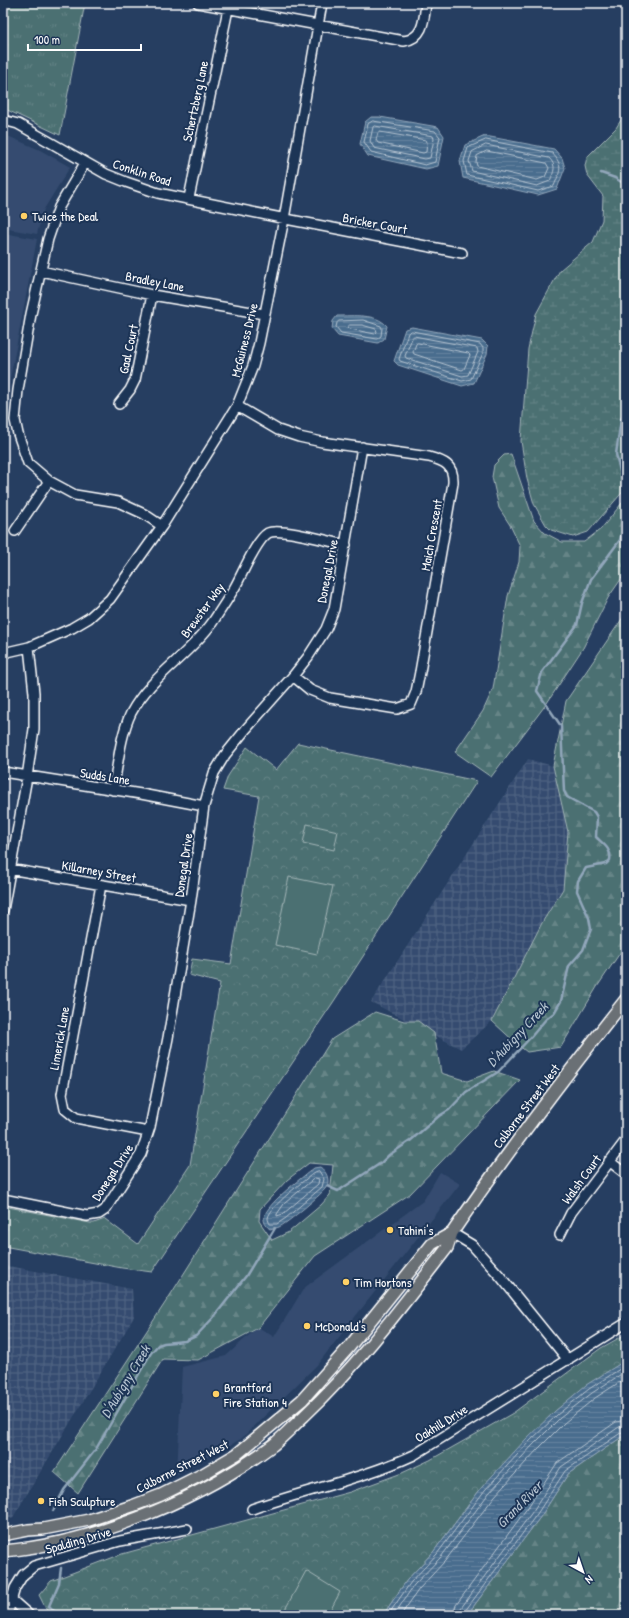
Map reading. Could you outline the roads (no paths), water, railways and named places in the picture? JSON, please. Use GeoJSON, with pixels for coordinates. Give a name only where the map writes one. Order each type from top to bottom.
{"type":"FeatureCollection","features":[{"type":"Feature","properties":{"kind":"main road","name":"Colborne Street West"},"geometry":{"type":"LineString","coordinates":[[3,1551],[59,1542],[104,1531],[161,1509],[198,1493],[235,1472],[274,1444],[326,1395],[360,1359],[447,1248],[452,1232],[556,1088],[626,999]]}},
{"type":"Feature","properties":{"kind":"main road","name":"Colborne Street West"},"geometry":{"type":"LineString","coordinates":[[3,1535],[88,1520],[132,1506],[161,1495],[237,1454],[302,1400],[350,1346],[432,1244],[452,1232]]}},
{"type":"Feature","properties":{"kind":"street"},"geometry":{"type":"LineString","coordinates":[[198,3],[404,41],[411,40],[420,32],[426,3]]}},
{"type":"Feature","properties":{"kind":"street","name":"McGuiness Drive"},"geometry":{"type":"LineString","coordinates":[[3,653],[29,647],[72,628],[89,618],[115,593],[162,526],[237,406],[253,366],[264,314],[284,219],[322,3]]}},
{"type":"Feature","properties":{"kind":"street","name":"Schertzberg Lane"},"geometry":{"type":"LineString","coordinates":[[188,198],[228,9]]}},
{"type":"Feature","properties":{"kind":"street","name":"Conklin Road"},"geometry":{"type":"LineString","coordinates":[[3,120],[18,124],[86,163],[126,182],[158,193],[284,219]]}},
{"type":"Feature","properties":{"kind":"street"},"geometry":{"type":"LineString","coordinates":[[86,163],[59,207],[53,222],[31,314],[18,390],[15,420],[22,450],[28,463],[49,481],[76,495],[118,502],[144,514],[162,526]]}},
{"type":"Feature","properties":{"kind":"street","name":"Bricker Court"},"geometry":{"type":"LineString","coordinates":[[284,219],[462,253]]}},
{"type":"Feature","properties":{"kind":"street","name":"Bradley Lane"},"geometry":{"type":"LineString","coordinates":[[41,271],[152,295],[264,314]]}},
{"type":"Feature","properties":{"kind":"street","name":"Gaal Court"},"geometry":{"type":"LineString","coordinates":[[118,404],[130,390],[135,380],[152,295]]}},
{"type":"Feature","properties":{"kind":"street","name":"Maich Crescent"},"geometry":{"type":"LineString","coordinates":[[237,406],[278,430],[322,442],[439,460],[451,468],[454,474],[454,483],[416,692],[411,704],[397,709],[330,698],[310,690],[293,676]]}},
{"type":"Feature","properties":{"kind":"street","name":"Donegal Drive"},"geometry":{"type":"LineString","coordinates":[[3,1200],[88,1216],[99,1214],[105,1210],[141,1154],[148,1132],[168,1038],[191,900],[204,806],[214,773],[225,755],[246,729],[293,676],[317,645],[326,629],[334,609],[362,447]]}},
{"type":"Feature","properties":{"kind":"street"},"geometry":{"type":"LineString","coordinates":[[15,531],[49,481]]}},
{"type":"Feature","properties":{"kind":"street","name":"Brewster Way"},"geometry":{"type":"LineString","coordinates":[[113,790],[123,737],[131,714],[147,690],[194,644],[212,623],[235,587],[260,540],[270,532],[284,532],[346,545]]}},
{"type":"Feature","properties":{"kind":"street"},"geometry":{"type":"LineString","coordinates":[[3,910],[7,868],[27,777],[35,712],[29,647]]}},
{"type":"Feature","properties":{"kind":"street","name":"Sudds Lane"},"geometry":{"type":"LineString","coordinates":[[3,772],[204,806]]}},
{"type":"Feature","properties":{"kind":"street","name":"Killarney Street"},"geometry":{"type":"LineString","coordinates":[[7,868],[191,900]]}},
{"type":"Feature","properties":{"kind":"street","name":"Limerick Lane"},"geometry":{"type":"LineString","coordinates":[[101,885],[62,1094],[63,1103],[65,1109],[76,1118],[148,1132]]}},
{"type":"Feature","properties":{"kind":"street","name":"Walsh Court"},"geometry":{"type":"LineString","coordinates":[[560,1235],[571,1214],[626,1140]]}},
{"type":"Feature","properties":{"kind":"street"},"geometry":{"type":"LineString","coordinates":[[609,1162],[626,1174]]}},
{"type":"Feature","properties":{"kind":"street"},"geometry":{"type":"LineString","coordinates":[[452,1232],[472,1245],[500,1276],[568,1360]]}},
{"type":"Feature","properties":{"kind":"street","name":"Oakhill Drive"},"geometry":{"type":"LineString","coordinates":[[252,1509],[388,1467],[414,1456],[626,1323]]}},
{"type":"Feature","properties":{"kind":"street","name":"Spalding Drive"},"geometry":{"type":"LineString","coordinates":[[7,1615],[15,1588],[23,1575],[34,1566],[120,1541],[187,1529]]}},
{"type":"Feature","properties":{"kind":"street"},"geometry":{"type":"LineString","coordinates":[[12,1600],[29,1615]]}},
{"type":"Feature","properties":{"kind":"water"},"geometry":{"type":"Polygon","coordinates":[[[371,117],[380,117],[438,127],[444,136],[438,166],[426,169],[368,156],[360,144],[365,122],[371,117]]]}},
{"type":"Feature","properties":{"kind":"water"},"geometry":{"type":"Polygon","coordinates":[[[485,136],[554,149],[562,158],[565,168],[557,189],[538,195],[463,178],[460,161],[465,145],[485,136]]]}},
{"type":"Feature","properties":{"kind":"water"},"geometry":{"type":"Polygon","coordinates":[[[337,316],[364,316],[377,319],[387,326],[384,339],[378,343],[338,336],[332,329],[333,321],[337,316]]]}},
{"type":"Feature","properties":{"kind":"water"},"geometry":{"type":"Polygon","coordinates":[[[412,327],[482,340],[488,346],[487,354],[474,383],[462,386],[398,365],[394,361],[405,329],[412,327]]]}},
{"type":"Feature","properties":{"kind":"water"},"geometry":{"type":"Polygon","coordinates":[[[320,1167],[326,1173],[328,1178],[328,1183],[325,1189],[305,1208],[283,1225],[270,1229],[265,1223],[264,1219],[270,1206],[314,1168],[320,1167]]]}},
{"type":"Feature","properties":{"kind":"water","name":"Grand River"},"geometry":{"type":"Polygon","coordinates":[[[626,1360],[626,1434],[568,1474],[541,1516],[467,1615],[383,1615],[407,1580],[434,1551],[482,1487],[526,1439],[554,1412],[586,1385],[626,1360]]]}},
{"type":"Feature","properties":{"kind":"waterway"},"geometry":{"type":"LineString","coordinates":[[601,173],[615,178],[626,185]]}},
{"type":"Feature","properties":{"kind":"waterway","name":"D'Aubigny Creek"},"geometry":{"type":"LineString","coordinates":[[327,1186],[338,1191],[381,1163],[439,1116],[449,1110],[466,1092],[498,1072],[546,1019],[554,1013],[561,1001],[569,966],[583,950],[591,929],[589,918],[577,891],[578,881],[586,868],[606,864],[610,860],[610,853],[596,837],[597,817],[594,812],[567,797],[564,791],[561,726],[537,691],[542,672],[577,625],[582,603],[591,579],[620,540],[626,517],[622,480],[616,454],[621,419],[626,411]]}},
{"type":"Feature","properties":{"kind":"waterway","name":"D'Aubigny Creek"},"geometry":{"type":"LineString","coordinates":[[53,1511],[64,1490],[96,1449],[151,1353],[158,1345],[185,1341],[196,1336],[213,1318],[246,1276],[275,1228]]}},
{"type":"Feature","properties":{"kind":"waterway"},"geometry":{"type":"LineString","coordinates":[[58,1615],[49,1606],[59,1583],[61,1568]]}},
{"type":"Feature","properties":{"kind":"place","name":"Twice the Deal"},"geometry":{"type":"Point","coordinates":[24,216]}},
{"type":"Feature","properties":{"kind":"place","name":"Tahini's"},"geometry":{"type":"Point","coordinates":[390,1230]}},
{"type":"Feature","properties":{"kind":"place","name":"Tim Hortons"},"geometry":{"type":"Point","coordinates":[346,1282]}},
{"type":"Feature","properties":{"kind":"place","name":"McDonald's"},"geometry":{"type":"Point","coordinates":[307,1326]}},
{"type":"Feature","properties":{"kind":"place","name":"Brantford Fire Station 4"},"geometry":{"type":"Point","coordinates":[216,1394]}},
{"type":"Feature","properties":{"kind":"place","name":"Fish Sculpture"},"geometry":{"type":"Point","coordinates":[41,1501]}}]}
